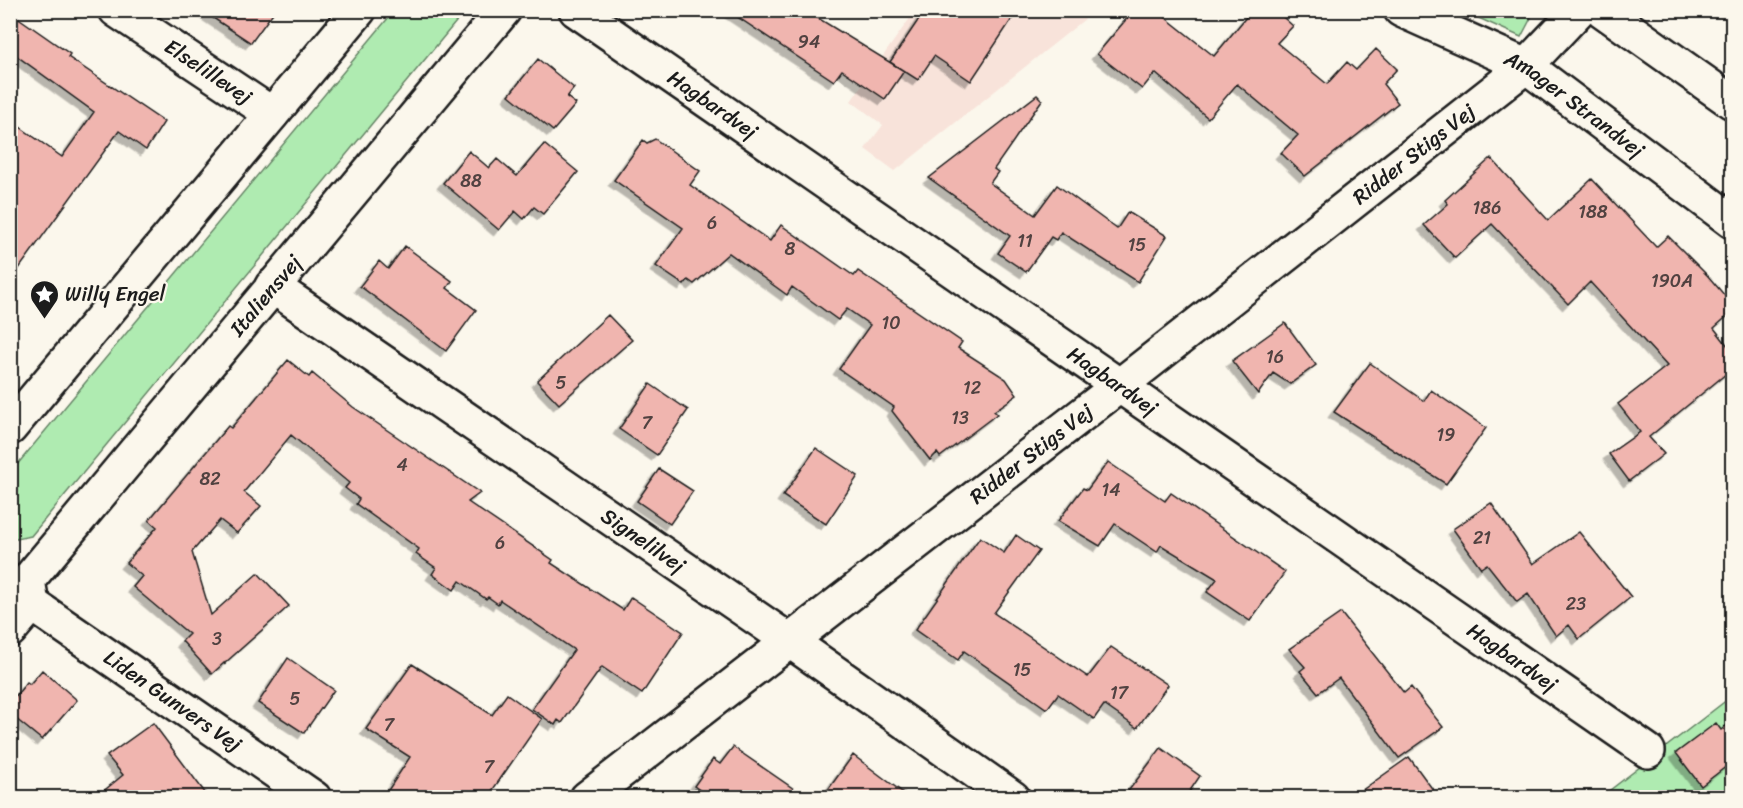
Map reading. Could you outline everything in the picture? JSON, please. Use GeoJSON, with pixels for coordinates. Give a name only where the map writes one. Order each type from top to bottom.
{"type":"FeatureCollection","features":[{"type":"Feature","properties":{"kind":"street","name":"Elselillevej"},"geometry":{"type":"LineString","coordinates":[[116,10],[272,114]]}},
{"type":"Feature","properties":{"kind":"street"},"geometry":{"type":"LineString","coordinates":[[10,428],[359,10]]}},
{"type":"Feature","properties":{"kind":"street","name":"Italiensvej"},"geometry":{"type":"LineString","coordinates":[[10,630],[24,585],[504,10]]}},
{"type":"Feature","properties":{"kind":"street","name":"Hagbardvej"},"geometry":{"type":"LineString","coordinates":[[576,10],[1648,751]]}},
{"type":"Feature","properties":{"kind":"street","name":"Amager Strandvej"},"geometry":{"type":"LineString","coordinates":[[1401,10],[1526,66],[1732,221]]}},
{"type":"Feature","properties":{"kind":"street","name":"Ridder Stigs Vej"},"geometry":{"type":"LineString","coordinates":[[588,798],[1119,386],[1526,66],[1579,10]]}},
{"type":"Feature","properties":{"kind":"street"},"geometry":{"type":"LineString","coordinates":[[1602,10],[1732,102]]}},
{"type":"Feature","properties":{"kind":"street","name":"Signelilvej"},"geometry":{"type":"LineString","coordinates":[[272,286],[790,641],[1012,798]]}},
{"type":"Feature","properties":{"kind":"street","name":"Liden Gunvers Vej"},"geometry":{"type":"LineString","coordinates":[[24,585],[314,798]]}},
{"type":"Feature","properties":{"kind":"shaded area"},"geometry":{"type":"Polygon","coordinates":[[[915,11],[1095,11],[895,171],[865,149],[883,125],[851,101],[915,11]]]}},
{"type":"Feature","properties":{"kind":"green space"},"geometry":{"type":"Polygon","coordinates":[[[394,11],[465,11],[31,536],[11,540],[11,472],[394,11]]]}},
{"type":"Feature","properties":{"kind":"green space"},"geometry":{"type":"Polygon","coordinates":[[[1463,11],[1514,11],[1531,18],[1521,37],[1463,11]]]}},
{"type":"Feature","properties":{"kind":"green space"},"geometry":{"type":"Polygon","coordinates":[[[1732,696],[1732,797],[1601,797],[1732,696]]]}},
{"type":"Feature","properties":{"kind":"building"},"geometry":{"type":"Polygon","coordinates":[[[201,10],[275,10],[251,43],[201,10]]]}},
{"type":"Feature","properties":{"kind":"building"},"geometry":{"type":"Polygon","coordinates":[[[727,10],[805,10],[904,71],[885,99],[842,70],[834,81],[727,10]]]}},
{"type":"Feature","properties":{"kind":"building"},"geometry":{"type":"Polygon","coordinates":[[[925,10],[1018,10],[971,81],[934,56],[918,80],[890,62],[925,10]]]}},
{"type":"Feature","properties":{"kind":"building"},"geometry":{"type":"Polygon","coordinates":[[[1134,10],[1156,10],[1214,56],[1252,10],[1275,10],[1293,26],[1277,43],[1327,84],[1347,62],[1356,70],[1376,49],[1397,69],[1383,84],[1398,103],[1305,176],[1281,153],[1298,135],[1237,84],[1208,118],[1155,73],[1142,89],[1097,54],[1134,10]]]}},
{"type":"Feature","properties":{"kind":"building"},"geometry":{"type":"Polygon","coordinates":[[[10,12],[70,54],[68,57],[164,122],[146,150],[119,131],[10,281],[10,120],[62,157],[94,112],[10,51],[10,12]]]}},
{"type":"Feature","properties":{"kind":"building"},"geometry":{"type":"Polygon","coordinates":[[[538,59],[574,88],[567,97],[576,104],[553,131],[509,95],[538,59]]]}},
{"type":"Feature","properties":{"kind":"building"},"geometry":{"type":"Polygon","coordinates":[[[1037,95],[1042,100],[994,169],[998,172],[990,183],[1035,215],[1057,185],[1117,229],[1128,212],[1167,236],[1138,282],[1061,232],[1056,240],[1051,237],[1026,272],[998,253],[1010,236],[929,178],[1037,95]]]}},
{"type":"Feature","properties":{"kind":"building"},"geometry":{"type":"Polygon","coordinates":[[[655,139],[700,171],[690,185],[770,241],[781,225],[854,276],[858,271],[962,342],[958,348],[1006,379],[1017,395],[994,411],[997,414],[940,457],[937,453],[930,460],[892,411],[894,407],[839,369],[870,325],[847,309],[838,320],[792,287],[787,295],[729,253],[694,284],[688,280],[684,285],[656,266],[683,228],[614,180],[643,140],[647,143],[655,139]]]}},
{"type":"Feature","properties":{"kind":"building"},"geometry":{"type":"Polygon","coordinates":[[[544,144],[578,172],[543,214],[534,207],[524,219],[515,211],[499,230],[443,183],[469,151],[489,168],[497,159],[517,176],[544,144]]]}},
{"type":"Feature","properties":{"kind":"building"},"geometry":{"type":"Polygon","coordinates":[[[1491,158],[1548,220],[1592,179],[1656,247],[1668,236],[1732,304],[1732,312],[1714,328],[1732,351],[1732,369],[1649,437],[1664,454],[1629,481],[1609,454],[1640,432],[1618,404],[1667,366],[1590,282],[1568,304],[1492,224],[1455,258],[1424,225],[1448,204],[1445,200],[1491,158]]]}},
{"type":"Feature","properties":{"kind":"building"},"geometry":{"type":"Polygon","coordinates":[[[405,246],[452,281],[447,288],[476,310],[446,351],[360,286],[379,261],[388,269],[405,246]]]}},
{"type":"Feature","properties":{"kind":"building"},"geometry":{"type":"Polygon","coordinates":[[[608,315],[632,340],[559,404],[537,381],[608,315]]]}},
{"type":"Feature","properties":{"kind":"building"},"geometry":{"type":"Polygon","coordinates":[[[1285,323],[1316,365],[1290,384],[1273,373],[1258,394],[1232,361],[1285,323]]]}},
{"type":"Feature","properties":{"kind":"building"},"geometry":{"type":"Polygon","coordinates":[[[288,360],[309,377],[312,373],[353,407],[480,493],[468,502],[553,560],[551,563],[623,610],[631,597],[683,632],[642,694],[602,667],[562,723],[558,720],[555,725],[532,709],[574,650],[500,600],[498,604],[488,597],[486,599],[460,581],[454,590],[432,574],[436,568],[416,554],[419,549],[356,504],[359,499],[345,488],[349,483],[291,435],[244,492],[261,506],[237,533],[220,520],[192,552],[211,615],[258,573],[289,606],[225,665],[224,663],[212,674],[182,641],[189,634],[133,587],[142,576],[126,563],[157,527],[149,520],[228,426],[231,428],[288,360]]]}},
{"type":"Feature","properties":{"kind":"building"},"geometry":{"type":"Polygon","coordinates":[[[1370,363],[1424,401],[1431,390],[1486,428],[1446,484],[1334,412],[1370,363]]]}},
{"type":"Feature","properties":{"kind":"building"},"geometry":{"type":"Polygon","coordinates":[[[650,384],[688,410],[657,455],[619,429],[650,384]]]}},
{"type":"Feature","properties":{"kind":"building"},"geometry":{"type":"Polygon","coordinates":[[[816,448],[858,476],[826,524],[783,496],[816,448]]]}},
{"type":"Feature","properties":{"kind":"building"},"geometry":{"type":"Polygon","coordinates":[[[1108,462],[1165,501],[1171,493],[1285,572],[1250,621],[1207,592],[1217,579],[1161,545],[1157,552],[1115,524],[1100,546],[1058,521],[1083,488],[1087,490],[1108,462]]]}},
{"type":"Feature","properties":{"kind":"building"},"geometry":{"type":"Polygon","coordinates":[[[659,469],[693,491],[670,524],[637,501],[659,469]]]}},
{"type":"Feature","properties":{"kind":"building"},"geometry":{"type":"Polygon","coordinates":[[[1491,503],[1533,564],[1579,532],[1631,597],[1579,639],[1569,625],[1556,636],[1528,594],[1517,602],[1487,564],[1481,568],[1453,529],[1491,503]]]}},
{"type":"Feature","properties":{"kind":"building"},"geometry":{"type":"Polygon","coordinates":[[[1016,535],[1039,551],[994,613],[1088,677],[1111,647],[1168,685],[1137,728],[1104,705],[1094,719],[1058,694],[1047,709],[964,651],[958,660],[915,630],[980,537],[1004,553],[1016,535]]]}},
{"type":"Feature","properties":{"kind":"building"},"geometry":{"type":"Polygon","coordinates":[[[1341,613],[1404,693],[1411,687],[1443,727],[1399,758],[1339,678],[1318,693],[1300,671],[1305,667],[1289,649],[1341,613]]]}},
{"type":"Feature","properties":{"kind":"building"},"geometry":{"type":"Polygon","coordinates":[[[288,658],[334,690],[304,733],[258,703],[288,658]]]}},
{"type":"Feature","properties":{"kind":"building"},"geometry":{"type":"Polygon","coordinates":[[[412,664],[492,715],[507,694],[542,719],[487,798],[383,798],[410,757],[366,729],[412,664]]]}},
{"type":"Feature","properties":{"kind":"building"},"geometry":{"type":"Polygon","coordinates":[[[42,670],[77,700],[42,740],[10,714],[10,703],[27,682],[30,684],[42,670]]]}},
{"type":"Feature","properties":{"kind":"building"},"geometry":{"type":"Polygon","coordinates":[[[1732,721],[1732,762],[1701,786],[1676,753],[1716,723],[1721,730],[1732,721]]]}},
{"type":"Feature","properties":{"kind":"building"},"geometry":{"type":"Polygon","coordinates":[[[153,723],[209,798],[95,798],[123,775],[107,756],[153,723]]]}},
{"type":"Feature","properties":{"kind":"building"},"geometry":{"type":"Polygon","coordinates":[[[733,747],[807,798],[711,798],[694,786],[713,759],[720,764],[733,747]]]}},
{"type":"Feature","properties":{"kind":"building"},"geometry":{"type":"Polygon","coordinates":[[[1161,748],[1200,776],[1185,798],[1123,798],[1161,748]]]}},
{"type":"Feature","properties":{"kind":"building"},"geometry":{"type":"Polygon","coordinates":[[[853,755],[910,798],[822,798],[853,755]]]}},
{"type":"Feature","properties":{"kind":"building"},"geometry":{"type":"Polygon","coordinates":[[[1409,757],[1439,798],[1351,798],[1409,757]]]}},
{"type":"Feature","properties":{"kind":"place","name":"Willy Engel"},"geometry":{"type":"Point","coordinates":[44,320]}}]}
